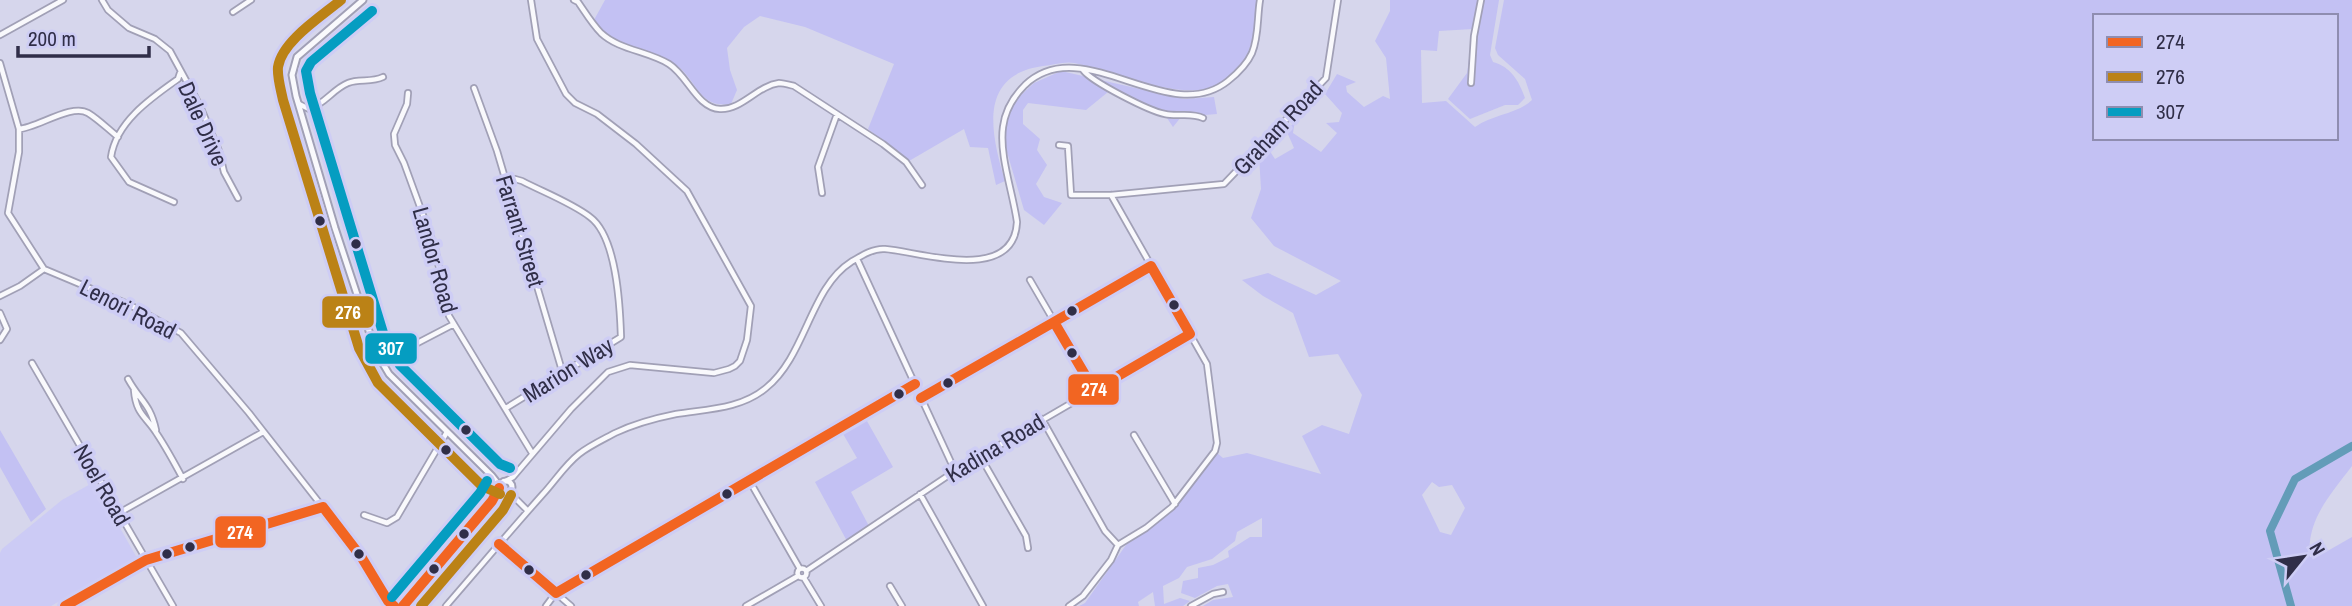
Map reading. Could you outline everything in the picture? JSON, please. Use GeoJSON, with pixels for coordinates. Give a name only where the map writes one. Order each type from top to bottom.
{"type":"FeatureCollection","features":[{"type":"Feature","properties":{"kind":"street"},"geometry":{"type":"LineString","coordinates":[[0,35],[62,0]]}},
{"type":"Feature","properties":{"kind":"street","name":"Dale Drive"},"geometry":{"type":"LineString","coordinates":[[102,0],[108,10],[129,28],[155,39],[170,51],[205,118],[219,151],[224,173],[238,198]]}},
{"type":"Feature","properties":{"kind":"street"},"geometry":{"type":"LineString","coordinates":[[233,12],[251,0]]}},
{"type":"Feature","properties":{"kind":"street"},"geometry":{"type":"LineString","coordinates":[[363,0],[297,57],[292,75],[298,103],[371,341],[389,373],[492,476],[502,490],[528,511]]}},
{"type":"Feature","properties":{"kind":"street"},"geometry":{"type":"LineString","coordinates":[[403,606],[509,484],[532,453],[608,372],[630,365],[713,373],[729,369],[740,361],[747,340],[751,306],[687,191],[636,144],[566,94],[537,39],[531,0]]}},
{"type":"Feature","properties":{"kind":"street"},"geometry":{"type":"LineString","coordinates":[[574,0],[601,33],[618,43],[668,63],[683,75],[710,108],[735,106],[757,92],[779,83],[794,86],[906,162],[922,185]]}},
{"type":"Feature","properties":{"kind":"street"},"geometry":{"type":"LineString","coordinates":[[446,606],[579,454],[616,433],[663,417],[731,406],[765,390],[789,363],[826,290],[839,272],[857,259],[876,250],[886,249],[939,259],[973,259],[992,257],[1006,249],[1015,234],[1017,222],[1003,145],[1005,115],[1015,96],[1035,77],[1059,68],[1083,69],[1174,93],[1200,93],[1216,88],[1237,73],[1251,55],[1258,29],[1260,0]]}},
{"type":"Feature","properties":{"kind":"street","name":"Graham Road"},"geometry":{"type":"LineString","coordinates":[[1059,145],[1068,146],[1071,195],[1111,195],[1224,184],[1326,78],[1338,0]]}},
{"type":"Feature","properties":{"kind":"street"},"geometry":{"type":"LineString","coordinates":[[1471,83],[1474,36],[1481,0]]}},
{"type":"Feature","properties":{"kind":"street"},"geometry":{"type":"LineString","coordinates":[[0,63],[19,129],[19,152],[8,213],[44,269],[0,296]]}},
{"type":"Feature","properties":{"kind":"street"},"geometry":{"type":"LineString","coordinates":[[1083,69],[1092,79],[1155,111],[1203,118]]}},
{"type":"Feature","properties":{"kind":"street"},"geometry":{"type":"LineString","coordinates":[[174,202],[129,182],[111,158],[112,148],[118,137],[137,111],[147,100],[178,79],[180,72]]}},
{"type":"Feature","properties":{"kind":"street"},"geometry":{"type":"LineString","coordinates":[[298,103],[309,109],[318,106],[350,81],[383,77]]}},
{"type":"Feature","properties":{"kind":"street","name":"Farrant Street"},"geometry":{"type":"LineString","coordinates":[[474,88],[563,374]]}},
{"type":"Feature","properties":{"kind":"street","name":"Landor Road"},"geometry":{"type":"LineString","coordinates":[[408,93],[407,104],[394,134],[395,145],[435,248],[449,316],[532,453]]}},
{"type":"Feature","properties":{"kind":"street"},"geometry":{"type":"LineString","coordinates":[[19,129],[30,128],[79,110],[86,112],[118,137]]}},
{"type":"Feature","properties":{"kind":"street"},"geometry":{"type":"LineString","coordinates":[[822,193],[818,167],[837,114]]}},
{"type":"Feature","properties":{"kind":"street","name":"Marion Way"},"geometry":{"type":"LineString","coordinates":[[505,181],[522,181],[590,217],[599,226],[616,274],[621,337],[506,408]]}},
{"type":"Feature","properties":{"kind":"street"},"geometry":{"type":"LineString","coordinates":[[1069,606],[1083,596],[1111,560],[1118,545],[1146,528],[1175,504],[1217,443],[1209,372],[1111,195]]}},
{"type":"Feature","properties":{"kind":"street"},"geometry":{"type":"LineString","coordinates":[[857,259],[955,471]]}},
{"type":"Feature","properties":{"kind":"street"},"geometry":{"type":"LineString","coordinates":[[921,398],[1152,266]]}},
{"type":"Feature","properties":{"kind":"street","name":"Lenori Road"},"geometry":{"type":"LineString","coordinates":[[44,269],[131,305],[181,333],[362,558],[390,604]]}},
{"type":"Feature","properties":{"kind":"street"},"geometry":{"type":"LineString","coordinates":[[1030,280],[1094,390]]}},
{"type":"Feature","properties":{"kind":"street"},"geometry":{"type":"LineString","coordinates":[[0,313],[7,329],[0,340]]}},
{"type":"Feature","properties":{"kind":"street"},"geometry":{"type":"LineString","coordinates":[[381,362],[454,324]]}},
{"type":"Feature","properties":{"kind":"street","name":"Kadina Road"},"geometry":{"type":"LineString","coordinates":[[746,606],[802,573],[955,471],[1190,334]]}},
{"type":"Feature","properties":{"kind":"street","name":"Noel Road"},"geometry":{"type":"LineString","coordinates":[[32,363],[173,606]]}},
{"type":"Feature","properties":{"kind":"street"},"geometry":{"type":"LineString","coordinates":[[128,379],[134,390],[144,399],[156,431],[183,479]]}},
{"type":"Feature","properties":{"kind":"street"},"geometry":{"type":"LineString","coordinates":[[545,606],[556,593],[915,384]]}},
{"type":"Feature","properties":{"kind":"street"},"geometry":{"type":"LineString","coordinates":[[134,390],[135,405],[156,431]]}},
{"type":"Feature","properties":{"kind":"street"},"geometry":{"type":"LineString","coordinates":[[1042,419],[1105,531],[1118,545]]}},
{"type":"Feature","properties":{"kind":"street"},"geometry":{"type":"LineString","coordinates":[[119,513],[263,432]]}},
{"type":"Feature","properties":{"kind":"street"},"geometry":{"type":"LineString","coordinates":[[364,515],[387,523],[397,517],[447,432]]}},
{"type":"Feature","properties":{"kind":"street"},"geometry":{"type":"LineString","coordinates":[[1134,435],[1175,504]]}},
{"type":"Feature","properties":{"kind":"street"},"geometry":{"type":"LineString","coordinates":[[980,456],[1026,536],[1028,548]]}},
{"type":"Feature","properties":{"kind":"street"},"geometry":{"type":"LineString","coordinates":[[492,476],[509,484],[515,498]]}},
{"type":"Feature","properties":{"kind":"street"},"geometry":{"type":"LineString","coordinates":[[748,480],[821,606]]}},
{"type":"Feature","properties":{"kind":"street"},"geometry":{"type":"LineString","coordinates":[[502,490],[509,484]]}},
{"type":"Feature","properties":{"kind":"street"},"geometry":{"type":"LineString","coordinates":[[920,494],[983,606]]}},
{"type":"Feature","properties":{"kind":"street"},"geometry":{"type":"LineString","coordinates":[[65,606],[146,560],[323,508]]}},
{"type":"Feature","properties":{"kind":"street"},"geometry":{"type":"LineString","coordinates":[[499,544],[571,606]]}},
{"type":"Feature","properties":{"kind":"street"},"geometry":{"type":"LineString","coordinates":[[890,586],[902,606]]}},
{"type":"Feature","properties":{"kind":"street"},"geometry":{"type":"LineString","coordinates":[[1191,606],[1213,594],[1223,592]]}},
{"type":"Feature","properties":{"kind":"shaded area"},"geometry":{"type":"Polygon","coordinates":[[[605,0],[1258,0],[1253,36],[1246,58],[1232,77],[1221,84],[1205,89],[1168,88],[1070,63],[1022,72],[1007,81],[998,94],[994,109],[993,126],[1005,181],[996,185],[988,148],[970,147],[964,129],[909,161],[868,129],[894,64],[805,27],[760,16],[744,27],[727,48],[730,70],[737,90],[731,104],[720,104],[705,98],[676,65],[622,42],[602,29],[594,20],[605,0]]]}},
{"type":"Feature","properties":{"kind":"shaded area"},"geometry":{"type":"Polygon","coordinates":[[[1390,0],[1499,0],[1490,55],[1493,62],[1505,67],[1517,80],[1525,98],[1518,105],[1505,105],[1470,119],[1448,99],[1467,73],[1473,29],[1439,31],[1437,51],[1421,50],[1422,103],[1446,101],[1475,127],[1532,100],[1525,79],[1498,55],[1495,48],[1504,0],[2352,0],[2352,466],[2328,497],[2316,519],[2310,557],[2324,553],[2352,537],[2352,606],[1203,606],[1213,600],[1233,597],[1228,584],[1217,586],[1195,598],[1181,593],[1183,581],[1198,578],[1198,568],[1213,565],[1229,557],[1228,551],[1250,537],[1262,537],[1262,518],[1237,532],[1235,541],[1212,559],[1187,567],[1179,578],[1163,586],[1164,604],[1180,598],[1190,601],[1183,606],[1155,606],[1153,592],[1138,602],[1139,606],[1079,606],[1085,603],[1126,545],[1171,510],[1217,453],[1223,458],[1247,453],[1321,474],[1302,436],[1322,425],[1349,434],[1362,395],[1338,354],[1309,357],[1293,313],[1242,280],[1268,273],[1316,295],[1341,281],[1274,246],[1251,218],[1261,189],[1259,156],[1273,143],[1271,153],[1275,159],[1294,148],[1287,132],[1295,120],[1293,133],[1321,152],[1337,133],[1326,123],[1339,122],[1342,113],[1325,94],[1337,74],[1356,82],[1346,86],[1347,92],[1364,107],[1383,96],[1390,99],[1386,58],[1375,41],[1390,11],[1390,0]],[[1432,482],[1422,495],[1440,532],[1451,535],[1465,508],[1452,485],[1439,487],[1432,482]]]}},
{"type":"Feature","properties":{"kind":"shaded area"},"geometry":{"type":"Polygon","coordinates":[[[1061,71],[1184,99],[1214,97],[1217,114],[1181,117],[1173,127],[1167,118],[1108,92],[1086,110],[1028,103],[1023,110],[1023,124],[1040,139],[1037,150],[1047,165],[1036,184],[1044,197],[1062,203],[1044,225],[1024,210],[1004,142],[1006,115],[1034,83],[1061,71]]]}},
{"type":"Feature","properties":{"kind":"shaded area"},"geometry":{"type":"Polygon","coordinates":[[[863,414],[893,467],[851,492],[870,528],[848,543],[815,482],[857,458],[839,427],[863,414]]]}},
{"type":"Feature","properties":{"kind":"shaded area"},"geometry":{"type":"Polygon","coordinates":[[[0,430],[46,509],[31,522],[0,467],[0,430]]]}},
{"type":"Feature","properties":{"kind":"shaded area"},"geometry":{"type":"Polygon","coordinates":[[[94,482],[137,558],[51,606],[0,606],[2,549],[62,500],[94,482]]]}},
{"type":"Feature","properties":{"kind":"waterway"},"geometry":{"type":"LineString","coordinates":[[2291,606],[2270,531],[2295,479],[2352,446]]}},
{"type":"Feature","properties":{"kind":"transit line","name":"276"},"geometry":{"type":"LineString","coordinates":[[341,0],[314,21],[287,48],[281,57],[278,71],[283,100],[359,348],[378,383],[482,486],[500,494]]}},
{"type":"Feature","properties":{"kind":"transit line","name":"307"},"geometry":{"type":"LineString","coordinates":[[372,11],[311,62],[306,71],[310,93],[384,336],[400,365],[500,464],[510,468]]}},
{"type":"Feature","properties":{"kind":"transit line","name":"274"},"geometry":{"type":"LineString","coordinates":[[1151,266],[1190,334],[1094,390],[1054,322],[1151,266]]}},
{"type":"Feature","properties":{"kind":"transit line","name":"274"},"geometry":{"type":"LineString","coordinates":[[921,398],[1054,322]]}},
{"type":"Feature","properties":{"kind":"transit line","name":"274"},"geometry":{"type":"LineString","coordinates":[[556,593],[915,384]]}},
{"type":"Feature","properties":{"kind":"transit line","name":"307"},"geometry":{"type":"LineString","coordinates":[[392,597],[480,493],[487,481]]}},
{"type":"Feature","properties":{"kind":"transit line","name":"274"},"geometry":{"type":"LineString","coordinates":[[403,606],[492,501],[499,488]]}},
{"type":"Feature","properties":{"kind":"transit line","name":"276"},"geometry":{"type":"LineString","coordinates":[[421,606],[503,510],[511,495]]}},
{"type":"Feature","properties":{"kind":"transit line","name":"274"},"geometry":{"type":"LineString","coordinates":[[323,507],[394,606]]}},
{"type":"Feature","properties":{"kind":"transit line","name":"274"},"geometry":{"type":"LineString","coordinates":[[65,606],[146,560],[323,507]]}},
{"type":"Feature","properties":{"kind":"transit line","name":"274"},"geometry":{"type":"LineString","coordinates":[[499,544],[556,593]]}}]}
